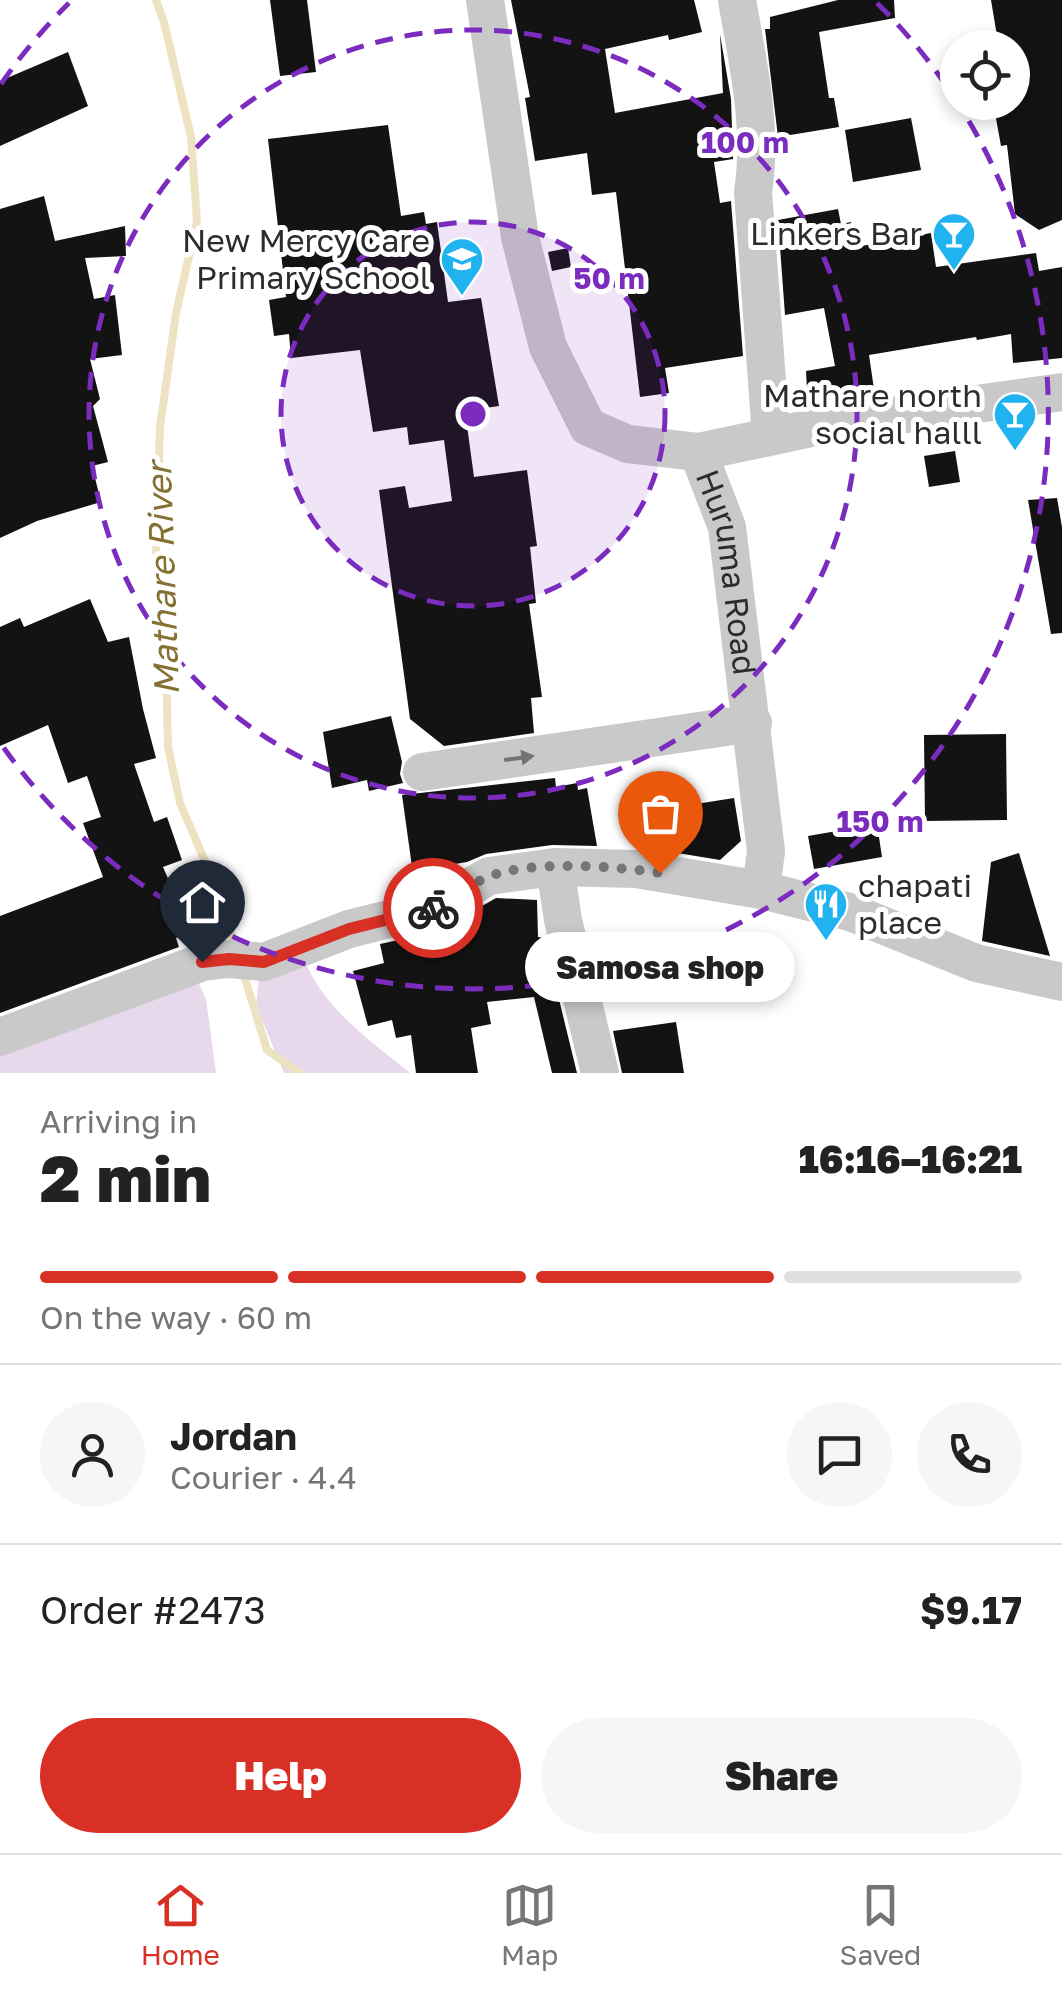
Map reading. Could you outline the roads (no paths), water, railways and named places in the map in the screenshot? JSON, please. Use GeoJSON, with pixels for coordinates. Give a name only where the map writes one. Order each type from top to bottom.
{"type":"FeatureCollection","features":[{"type":"Feature","properties":{"kind":"street","name":"Huruma Road"},"geometry":{"type":"LineString","coordinates":[[485,0],[515,218],[548,347],[588,427],[628,444],[698,452],[727,528],[766,851],[761,890]]}},
{"type":"Feature","properties":{"kind":"street"},"geometry":{"type":"LineString","coordinates":[[737,0],[757,140],[754,192],[771,436]]}},
{"type":"Feature","properties":{"kind":"street"},"geometry":{"type":"LineString","coordinates":[[698,452],[821,426],[1062,392]]}},
{"type":"Feature","properties":{"kind":"street"},"geometry":{"type":"LineString","coordinates":[[422,772],[752,723]]}},
{"type":"Feature","properties":{"kind":"street"},"geometry":{"type":"LineString","coordinates":[[555,867],[563,920],[600,1073]]}},
{"type":"Feature","properties":{"kind":"street"},"geometry":{"type":"LineString","coordinates":[[0,1037],[202,962],[247,961],[433,908],[489,876],[555,867],[636,869],[761,890],[850,912],[976,963],[1062,982]]}},
{"type":"Feature","properties":{"kind":"waterway","name":"Mathare River"},"geometry":{"type":"LineString","coordinates":[[156,0],[191,137],[197,221],[176,313],[160,427],[156,558],[165,614],[168,747],[180,803],[219,894],[236,949]]}},
{"type":"Feature","properties":{"kind":"waterway","name":"Mathare River"},"geometry":{"type":"LineString","coordinates":[[243,972],[267,1050],[300,1073]]}},
{"type":"Feature","properties":{"kind":"place","name":"Linkers Bar"},"geometry":{"type":"Point","coordinates":[954,272]}},
{"type":"Feature","properties":{"kind":"place","name":"New Mercy Care Primary School"},"geometry":{"type":"Point","coordinates":[462,297]}},
{"type":"Feature","properties":{"kind":"place","name":"Mathare north social halll"},"geometry":{"type":"Point","coordinates":[1015,452]}},
{"type":"Feature","properties":{"kind":"place","name":"Samosa shop"},"geometry":{"type":"Point","coordinates":[660,873]}},
{"type":"Feature","properties":{"kind":"place","name":"chapati place"},"geometry":{"type":"Point","coordinates":[826,942]}}]}
